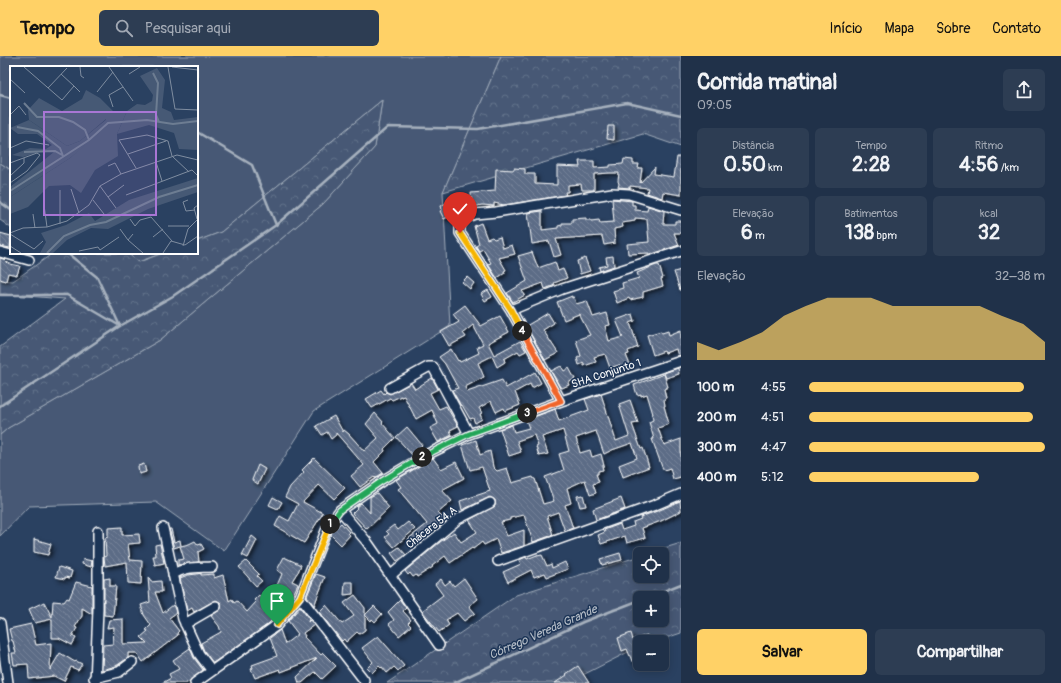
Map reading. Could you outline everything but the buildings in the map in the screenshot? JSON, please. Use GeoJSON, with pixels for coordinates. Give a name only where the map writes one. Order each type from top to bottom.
{"type":"FeatureCollection","features":[{"type":"Feature","properties":{"kind":"street"},"geometry":{"type":"LineString","coordinates":[[561,401],[511,310],[460,233],[460,226],[464,218],[475,214],[496,212],[612,193],[629,194],[681,210]]}},
{"type":"Feature","properties":{"kind":"street"},"geometry":{"type":"LineString","coordinates":[[0,252],[29,260]]}},
{"type":"Feature","properties":{"kind":"street"},"geometry":{"type":"LineString","coordinates":[[511,310],[562,289],[681,252]]}},
{"type":"Feature","properties":{"kind":"street","name":"SHA Conjunto 1"},"geometry":{"type":"LineString","coordinates":[[195,683],[277,625],[300,597],[328,526],[340,510],[382,481],[428,454],[469,434],[561,401],[681,361]]}},
{"type":"Feature","properties":{"kind":"street"},"geometry":{"type":"LineString","coordinates":[[390,388],[428,367],[433,367],[469,434]]}},
{"type":"Feature","properties":{"kind":"street"},"geometry":{"type":"LineString","coordinates":[[498,561],[655,505],[681,494]]}},
{"type":"Feature","properties":{"kind":"street","name":"Chácara 54 A"},"geometry":{"type":"LineString","coordinates":[[391,575],[458,519],[490,503]]}},
{"type":"Feature","properties":{"kind":"street"},"geometry":{"type":"LineString","coordinates":[[340,510],[367,542],[439,645]]}},
{"type":"Feature","properties":{"kind":"street"},"geometry":{"type":"LineString","coordinates":[[163,528],[185,624],[199,654],[212,671]]}},
{"type":"Feature","properties":{"kind":"street"},"geometry":{"type":"LineString","coordinates":[[98,532],[98,609],[94,681],[119,672],[132,662]]}},
{"type":"Feature","properties":{"kind":"street"},"geometry":{"type":"LineString","coordinates":[[173,575],[178,571],[187,569],[212,567]]}},
{"type":"Feature","properties":{"kind":"street"},"geometry":{"type":"LineString","coordinates":[[300,597],[364,680]]}},
{"type":"Feature","properties":{"kind":"street"},"geometry":{"type":"LineString","coordinates":[[185,624],[216,606]]}},
{"type":"Feature","properties":{"kind":"street"},"geometry":{"type":"LineString","coordinates":[[0,623],[8,683]]}},
{"type":"Feature","properties":{"kind":"green space"},"geometry":{"type":"Polygon","coordinates":[[[0,56],[501,56],[443,192],[450,326],[314,411],[224,551],[156,502],[29,506],[0,536],[0,435],[8,428],[160,340],[323,204],[375,147],[382,100],[221,232],[198,241],[198,66],[10,66],[10,169],[0,163],[0,56]]]}},
{"type":"Feature","properties":{"kind":"green space"},"geometry":{"type":"Polygon","coordinates":[[[501,56],[681,56],[681,147],[643,134],[443,192],[501,56]]]}},
{"type":"Feature","properties":{"kind":"green space"},"geometry":{"type":"Polygon","coordinates":[[[382,100],[375,147],[323,204],[160,340],[8,428],[0,435],[0,347],[65,299],[0,294],[0,280],[13,281],[49,256],[47,254],[128,254],[139,262],[160,254],[198,254],[198,241],[221,232],[382,100]]]}},
{"type":"Feature","properties":{"kind":"green space"},"geometry":{"type":"Polygon","coordinates":[[[0,163],[10,169],[10,227],[0,220],[0,163]]]}},
{"type":"Feature","properties":{"kind":"green space"},"geometry":{"type":"Polygon","coordinates":[[[128,254],[160,254],[138,262],[128,254]]]}},
{"type":"Feature","properties":{"kind":"green space"},"geometry":{"type":"Polygon","coordinates":[[[681,543],[681,633],[669,637],[669,635],[633,635],[633,650],[567,683],[387,683],[516,595],[633,558],[633,583],[669,583],[668,547],[681,543]]]}},
{"type":"Feature","properties":{"kind":"waterway"},"geometry":{"type":"LineString","coordinates":[[0,95],[10,98]]}},
{"type":"Feature","properties":{"kind":"waterway"},"geometry":{"type":"LineString","coordinates":[[0,406],[120,326],[173,296],[276,225],[388,127],[478,129],[627,103],[681,115]]}},
{"type":"Feature","properties":{"kind":"waterway"},"geometry":{"type":"LineString","coordinates":[[198,133],[252,165],[276,225]]}},
{"type":"Feature","properties":{"kind":"waterway"},"geometry":{"type":"LineString","coordinates":[[0,202],[10,209]]}},
{"type":"Feature","properties":{"kind":"waterway"},"geometry":{"type":"LineString","coordinates":[[68,254],[97,277],[120,326]]}},
{"type":"Feature","properties":{"kind":"waterway"},"geometry":{"type":"LineString","coordinates":[[0,295],[67,295],[120,326]]}},
{"type":"Feature","properties":{"kind":"waterway","name":"Córrego Vereda Grande"},"geometry":{"type":"LineString","coordinates":[[664,591],[681,584]]}},
{"type":"Feature","properties":{"kind":"waterway","name":"Córrego Vereda Grande"},"geometry":{"type":"LineString","coordinates":[[454,683],[583,622],[633,603]]}},
{"type":"Feature","properties":{"kind":"route"},"geometry":{"type":"LineString","coordinates":[[277,625],[300,597],[328,526],[340,510],[382,481],[428,454],[469,434],[561,401],[511,310],[460,233]]}}]}
